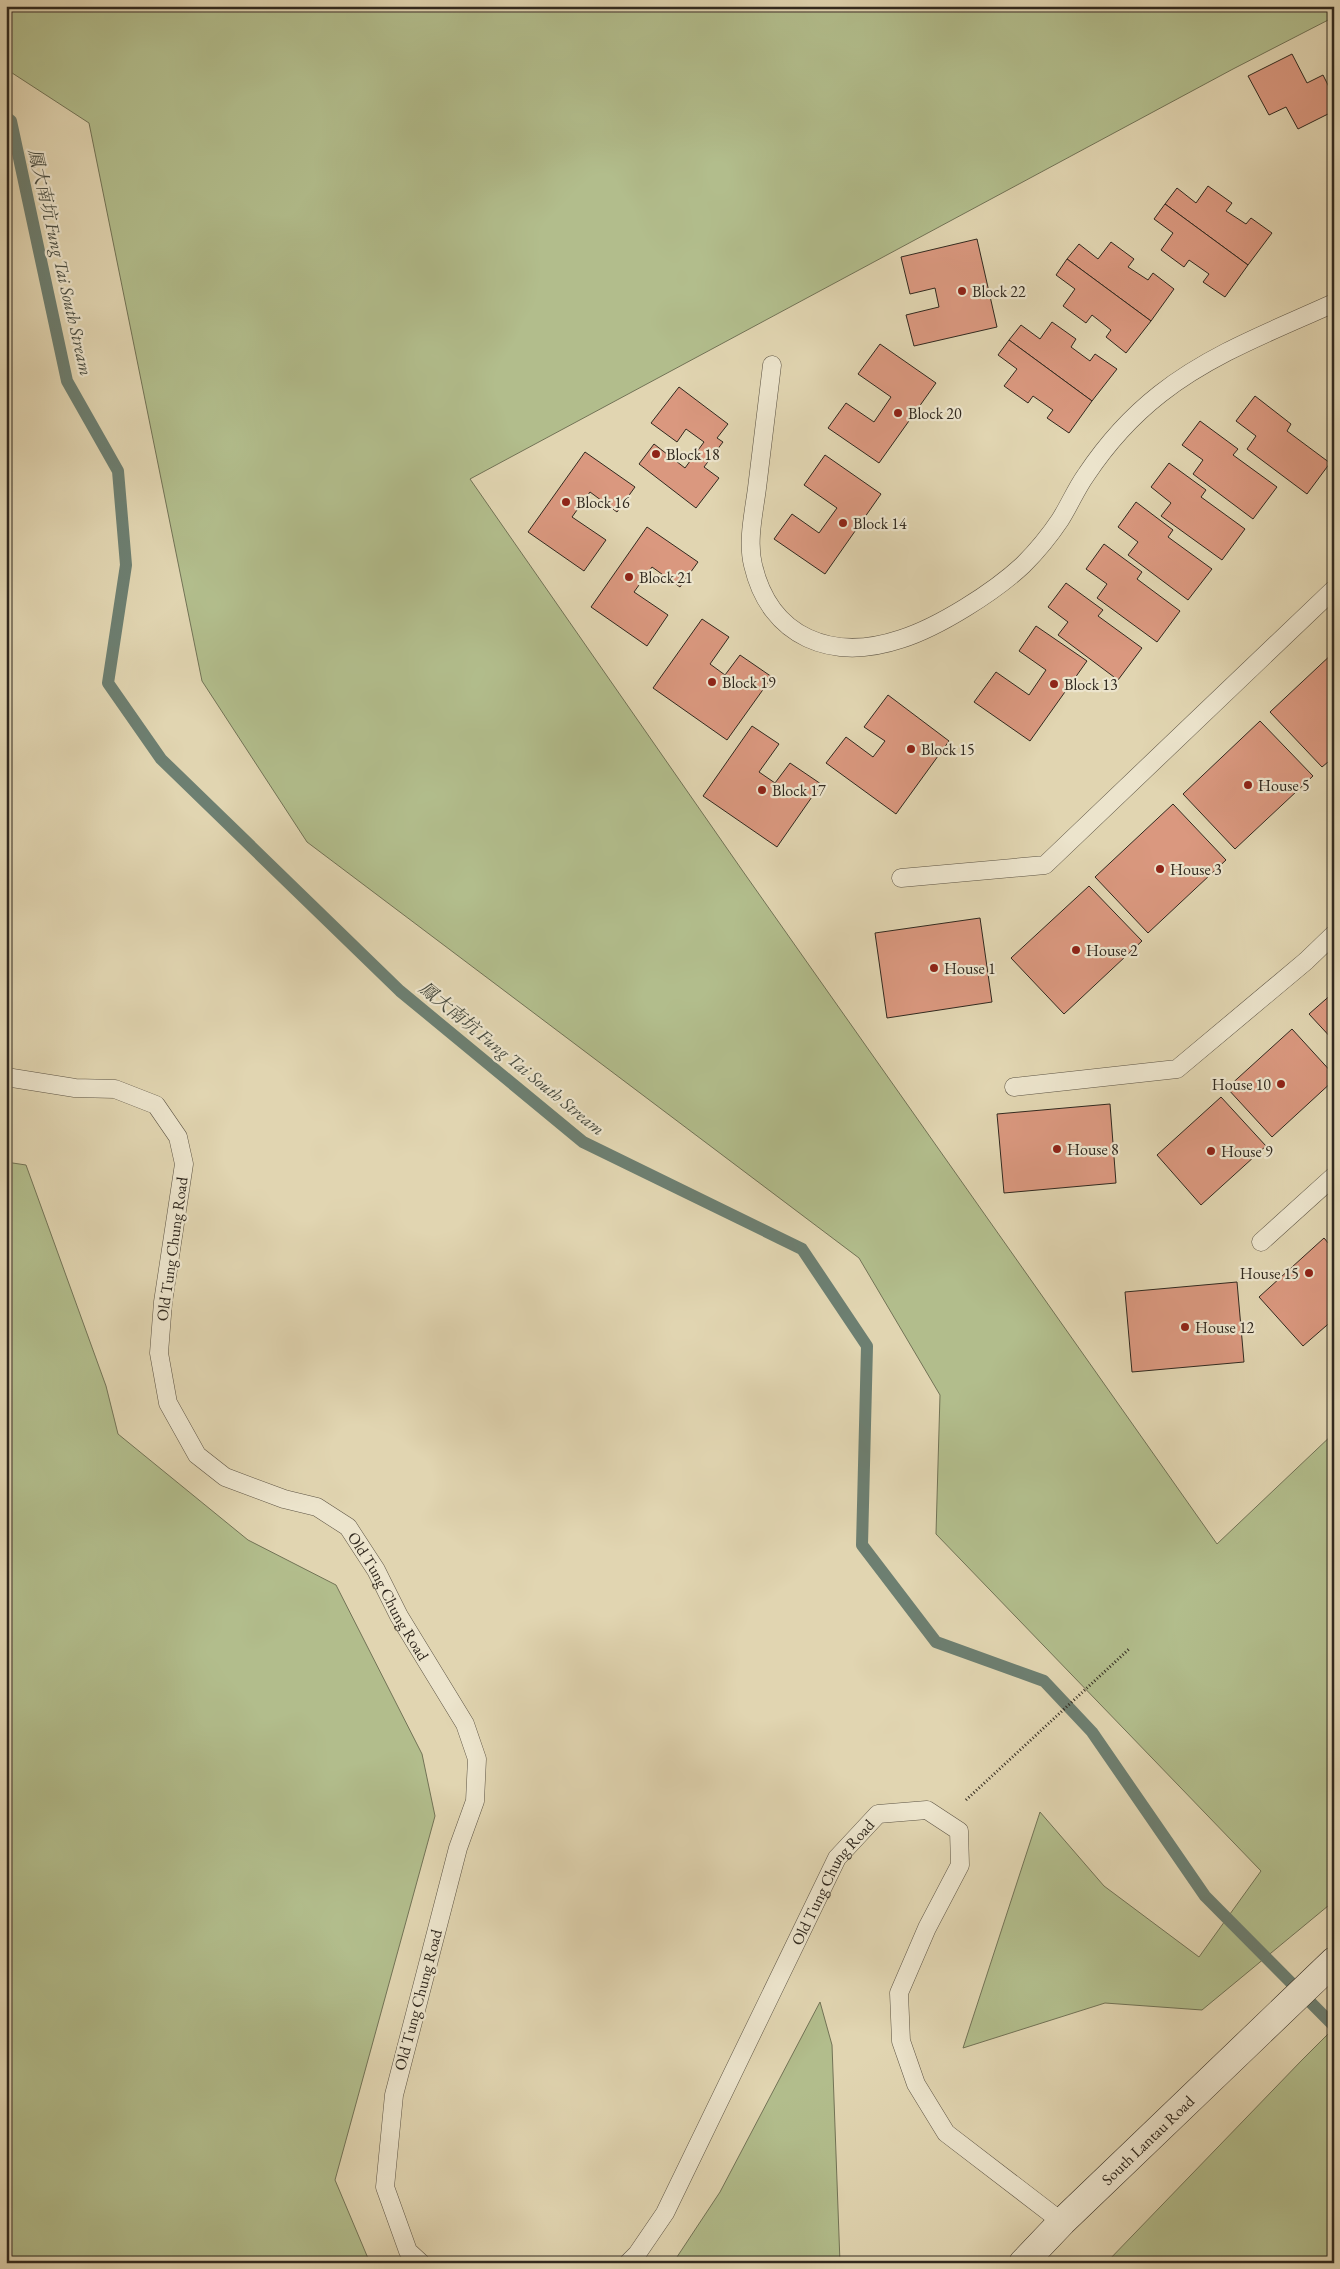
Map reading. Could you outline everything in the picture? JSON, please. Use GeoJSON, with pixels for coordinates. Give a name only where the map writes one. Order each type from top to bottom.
{"type":"FeatureCollection","features":[{"type":"Feature","properties":{"kind":"main road","name":"South Lantau Road"},"geometry":{"type":"LineString","coordinates":[[1023,2263],[1062,2222],[1334,1961]]}},
{"type":"Feature","properties":{"kind":"lane"},"geometry":{"type":"LineString","coordinates":[[772,365],[752,528],[752,562],[761,593],[779,619],[806,638],[837,648],[869,646],[901,640],[930,626],[979,599],[1023,564],[1059,522],[1086,475],[1120,432],[1160,394],[1204,363],[1334,303]]}},
{"type":"Feature","properties":{"kind":"lane"},"geometry":{"type":"LineString","coordinates":[[901,878],[1044,865],[1334,589]]}},
{"type":"Feature","properties":{"kind":"lane"},"geometry":{"type":"LineString","coordinates":[[1014,1087],[1177,1069],[1306,961],[1334,934]]}},
{"type":"Feature","properties":{"kind":"lane","name":"Old Tung Chung Road"},"geometry":{"type":"LineString","coordinates":[[6,1077],[75,1088],[115,1089],[156,1105],[178,1137],[184,1164],[163,1302],[159,1353],[168,1403],[197,1455],[225,1477],[284,1498],[317,1507],[348,1527],[376,1570],[403,1624],[465,1724],[477,1758],[475,1800],[458,1848],[394,2095],[385,2187],[408,2251],[421,2263]]}},
{"type":"Feature","properties":{"kind":"lane"},"geometry":{"type":"LineString","coordinates":[[1261,1242],[1334,1176]]}},
{"type":"Feature","properties":{"kind":"lane","name":"Old Tung Chung Road"},"geometry":{"type":"LineString","coordinates":[[628,2263],[637,2254],[665,2213],[837,1858],[878,1814],[927,1810],[959,1830],[960,1865],[927,1928],[900,1993],[901,2041],[916,2084],[946,2133],[1062,2222]]}},
{"type":"Feature","properties":{"kind":"path"},"geometry":{"type":"LineString","coordinates":[[943,1820],[1129,1649]]}},
{"type":"Feature","properties":{"kind":"green space"},"geometry":{"type":"Polygon","coordinates":[[[6,6],[1334,6],[1334,17],[1233,69],[470,479],[742,870],[1217,1544],[1334,1433],[1334,1901],[1202,2010],[1105,2003],[963,2048],[1040,1812],[1104,1886],[1199,1957],[1261,1871],[936,1534],[940,1395],[859,1258],[307,842],[202,681],[89,123],[6,69],[6,6]]]}},
{"type":"Feature","properties":{"kind":"green space"},"geometry":{"type":"Polygon","coordinates":[[[6,1162],[26,1165],[106,1386],[118,1434],[248,1540],[336,1585],[422,1754],[435,1816],[335,2180],[370,2263],[6,2263],[6,1162]]]}},
{"type":"Feature","properties":{"kind":"green space"},"geometry":{"type":"Polygon","coordinates":[[[820,2002],[832,2045],[840,2263],[673,2263],[720,2192],[820,2002]]]}},
{"type":"Feature","properties":{"kind":"green space"},"geometry":{"type":"Polygon","coordinates":[[[1334,2028],[1334,2263],[1106,2263],[1302,2060],[1334,2028]]]}},
{"type":"Feature","properties":{"kind":"building"},"geometry":{"type":"Polygon","coordinates":[[[1292,54],[1307,83],[1323,75],[1334,97],[1334,111],[1298,129],[1286,107],[1269,115],[1248,76],[1292,54]]]}},
{"type":"Feature","properties":{"kind":"building"},"geometry":{"type":"Polygon","coordinates":[[[1208,186],[1232,203],[1226,211],[1246,224],[1251,218],[1272,233],[1248,265],[1165,204],[1177,188],[1196,203],[1208,186]]]}},
{"type":"Feature","properties":{"kind":"building"},"geometry":{"type":"Polygon","coordinates":[[[1165,204],[1248,265],[1225,297],[1203,282],[1209,274],[1189,260],[1184,267],[1161,250],[1173,233],[1154,219],[1165,204]]]}},
{"type":"Feature","properties":{"kind":"building","name":"Block 22"},"geometry":{"type":"Polygon","coordinates":[[[977,239],[997,327],[914,346],[906,315],[939,307],[935,288],[910,294],[901,257],[977,239]]]}},
{"type":"Feature","properties":{"kind":"building"},"geometry":{"type":"Polygon","coordinates":[[[1111,242],[1134,259],[1128,267],[1148,280],[1153,273],[1174,289],[1151,321],[1067,259],[1079,244],[1098,259],[1111,242]]]}},
{"type":"Feature","properties":{"kind":"building"},"geometry":{"type":"Polygon","coordinates":[[[1067,259],[1151,321],[1126,353],[1106,337],[1111,330],[1092,315],[1086,323],[1063,306],[1075,289],[1056,275],[1067,259]]]}},
{"type":"Feature","properties":{"kind":"building"},"geometry":{"type":"Polygon","coordinates":[[[1052,322],[1076,339],[1071,347],[1090,361],[1095,354],[1117,369],[1092,401],[1009,340],[1021,325],[1040,339],[1052,322]]]}},
{"type":"Feature","properties":{"kind":"building"},"geometry":{"type":"Polygon","coordinates":[[[1009,340],[1092,401],[1069,433],[1047,418],[1053,410],[1033,396],[1028,403],[1004,386],[1017,369],[998,355],[1009,340]]]}},
{"type":"Feature","properties":{"kind":"building","name":"Block 20"},"geometry":{"type":"Polygon","coordinates":[[[880,344],[936,383],[879,463],[828,428],[846,403],[874,422],[891,397],[858,374],[880,344]]]}},
{"type":"Feature","properties":{"kind":"building","name":"Block 18"},"geometry":{"type":"Polygon","coordinates":[[[679,387],[728,424],[717,438],[723,442],[704,467],[719,478],[696,508],[639,464],[654,444],[685,468],[704,442],[686,429],[677,442],[651,423],[679,387]]]}},
{"type":"Feature","properties":{"kind":"building"},"geometry":{"type":"Polygon","coordinates":[[[1255,396],[1291,424],[1287,431],[1330,463],[1307,494],[1247,449],[1256,436],[1236,421],[1255,396]]]}},
{"type":"Feature","properties":{"kind":"building"},"geometry":{"type":"Polygon","coordinates":[[[1200,421],[1238,449],[1233,455],[1277,487],[1253,519],[1193,474],[1203,460],[1182,445],[1200,421]]]}},
{"type":"Feature","properties":{"kind":"building","name":"Block 16"},"geometry":{"type":"Polygon","coordinates":[[[585,452],[635,487],[617,512],[590,492],[572,517],[606,540],[584,571],[528,532],[585,452]]]}},
{"type":"Feature","properties":{"kind":"building","name":"Block 14"},"geometry":{"type":"Polygon","coordinates":[[[825,455],[881,494],[825,574],[774,539],[792,514],[819,533],[837,508],[804,485],[825,455]]]}},
{"type":"Feature","properties":{"kind":"building"},"geometry":{"type":"Polygon","coordinates":[[[1169,463],[1206,490],[1201,497],[1245,529],[1222,560],[1161,516],[1171,503],[1151,487],[1169,463]]]}},
{"type":"Feature","properties":{"kind":"building"},"geometry":{"type":"Polygon","coordinates":[[[1136,502],[1173,530],[1168,537],[1212,569],[1188,600],[1128,555],[1138,542],[1118,527],[1136,502]]]}},
{"type":"Feature","properties":{"kind":"building","name":"Block 21"},"geometry":{"type":"Polygon","coordinates":[[[647,527],[698,562],[680,587],[652,567],[634,592],[668,615],[647,646],[591,607],[647,527]]]}},
{"type":"Feature","properties":{"kind":"building"},"geometry":{"type":"Polygon","coordinates":[[[1104,544],[1142,572],[1137,579],[1180,611],[1157,642],[1097,598],[1107,584],[1086,569],[1104,544]]]}},
{"type":"Feature","properties":{"kind":"building"},"geometry":{"type":"Polygon","coordinates":[[[1066,583],[1103,610],[1098,616],[1142,648],[1118,680],[1058,635],[1068,622],[1048,607],[1066,583]]]}},
{"type":"Feature","properties":{"kind":"building","name":"Block 19"},"geometry":{"type":"Polygon","coordinates":[[[702,619],[729,637],[710,664],[725,675],[740,655],[772,677],[727,740],[653,688],[702,619]]]}},
{"type":"Feature","properties":{"kind":"building","name":"Block 13"},"geometry":{"type":"Polygon","coordinates":[[[1036,626],[1087,661],[1030,741],[974,702],[996,672],[1029,695],[1046,670],[1019,651],[1036,626]]]}},
{"type":"Feature","properties":{"kind":"building"},"geometry":{"type":"Polygon","coordinates":[[[1334,652],[1334,757],[1322,767],[1270,712],[1334,652]]]}},
{"type":"Feature","properties":{"kind":"building","name":"Block 15"},"geometry":{"type":"Polygon","coordinates":[[[888,695],[949,741],[896,814],[826,763],[846,737],[873,757],[885,741],[864,727],[888,695]]]}},
{"type":"Feature","properties":{"kind":"building","name":"House 5"},"geometry":{"type":"Polygon","coordinates":[[[1260,721],[1313,776],[1235,849],[1183,794],[1260,721]]]}},
{"type":"Feature","properties":{"kind":"building","name":"Block 17"},"geometry":{"type":"Polygon","coordinates":[[[752,726],[779,744],[759,772],[775,783],[790,763],[821,784],[777,847],[703,796],[752,726]]]}},
{"type":"Feature","properties":{"kind":"building","name":"House 3"},"geometry":{"type":"Polygon","coordinates":[[[1173,804],[1226,860],[1148,933],[1095,877],[1173,804]]]}},
{"type":"Feature","properties":{"kind":"building","name":"House 2"},"geometry":{"type":"Polygon","coordinates":[[[1089,886],[1142,941],[1064,1014],[1011,958],[1089,886]]]}},
{"type":"Feature","properties":{"kind":"building","name":"House 1"},"geometry":{"type":"Polygon","coordinates":[[[980,918],[992,1002],[887,1018],[875,933],[980,918]]]}},
{"type":"Feature","properties":{"kind":"building"},"geometry":{"type":"Polygon","coordinates":[[[1334,992],[1334,1041],[1309,1014],[1334,992]]]}},
{"type":"Feature","properties":{"kind":"building","name":"House 10"},"geometry":{"type":"Polygon","coordinates":[[[1292,1029],[1334,1075],[1334,1080],[1272,1137],[1227,1088],[1292,1029]]]}},
{"type":"Feature","properties":{"kind":"building","name":"House 9"},"geometry":{"type":"Polygon","coordinates":[[[1221,1097],[1266,1146],[1201,1205],[1157,1155],[1221,1097]]]}},
{"type":"Feature","properties":{"kind":"building","name":"House 8"},"geometry":{"type":"Polygon","coordinates":[[[1110,1104],[1116,1183],[1004,1193],[997,1114],[1110,1104]]]}},
{"type":"Feature","properties":{"kind":"building","name":"House 15"},"geometry":{"type":"Polygon","coordinates":[[[1324,1238],[1334,1250],[1334,1319],[1303,1346],[1259,1297],[1324,1238]]]}},
{"type":"Feature","properties":{"kind":"building","name":"House 12"},"geometry":{"type":"Polygon","coordinates":[[[1237,1282],[1244,1362],[1132,1372],[1125,1292],[1237,1282]]]}},
{"type":"Feature","properties":{"kind":"waterway","name":"鳳大南坑 Fung Tai South Stream"},"geometry":{"type":"LineString","coordinates":[[6,117],[11,121],[67,381],[118,471],[126,565],[108,683],[161,759],[400,991],[583,1142],[802,1249],[867,1346],[862,1545],[936,1642],[1044,1681],[1092,1732],[1205,1896],[1334,2026]]}},
{"type":"Feature","properties":{"kind":"place","name":"Block 22"},"geometry":{"type":"Point","coordinates":[962,291]}},
{"type":"Feature","properties":{"kind":"place","name":"Block 20"},"geometry":{"type":"Point","coordinates":[898,413]}},
{"type":"Feature","properties":{"kind":"place","name":"Block 18"},"geometry":{"type":"Point","coordinates":[656,454]}},
{"type":"Feature","properties":{"kind":"place","name":"Block 16"},"geometry":{"type":"Point","coordinates":[566,502]}},
{"type":"Feature","properties":{"kind":"place","name":"Block 14"},"geometry":{"type":"Point","coordinates":[843,523]}},
{"type":"Feature","properties":{"kind":"place","name":"Block 21"},"geometry":{"type":"Point","coordinates":[629,577]}},
{"type":"Feature","properties":{"kind":"place","name":"Block 19"},"geometry":{"type":"Point","coordinates":[712,682]}},
{"type":"Feature","properties":{"kind":"place","name":"Block 13"},"geometry":{"type":"Point","coordinates":[1054,684]}},
{"type":"Feature","properties":{"kind":"place","name":"Block 15"},"geometry":{"type":"Point","coordinates":[911,749]}},
{"type":"Feature","properties":{"kind":"place","name":"House 5"},"geometry":{"type":"Point","coordinates":[1248,785]}},
{"type":"Feature","properties":{"kind":"place","name":"Block 17"},"geometry":{"type":"Point","coordinates":[762,790]}},
{"type":"Feature","properties":{"kind":"place","name":"House 3"},"geometry":{"type":"Point","coordinates":[1160,869]}},
{"type":"Feature","properties":{"kind":"place","name":"House 2"},"geometry":{"type":"Point","coordinates":[1076,950]}},
{"type":"Feature","properties":{"kind":"place","name":"House 1"},"geometry":{"type":"Point","coordinates":[934,968]}},
{"type":"Feature","properties":{"kind":"place","name":"House 10"},"geometry":{"type":"Point","coordinates":[1281,1084]}},
{"type":"Feature","properties":{"kind":"place","name":"House 8"},"geometry":{"type":"Point","coordinates":[1057,1149]}},
{"type":"Feature","properties":{"kind":"place","name":"House 9"},"geometry":{"type":"Point","coordinates":[1211,1151]}},
{"type":"Feature","properties":{"kind":"place","name":"House 15"},"geometry":{"type":"Point","coordinates":[1309,1273]}},
{"type":"Feature","properties":{"kind":"place","name":"House 12"},"geometry":{"type":"Point","coordinates":[1185,1327]}}]}
